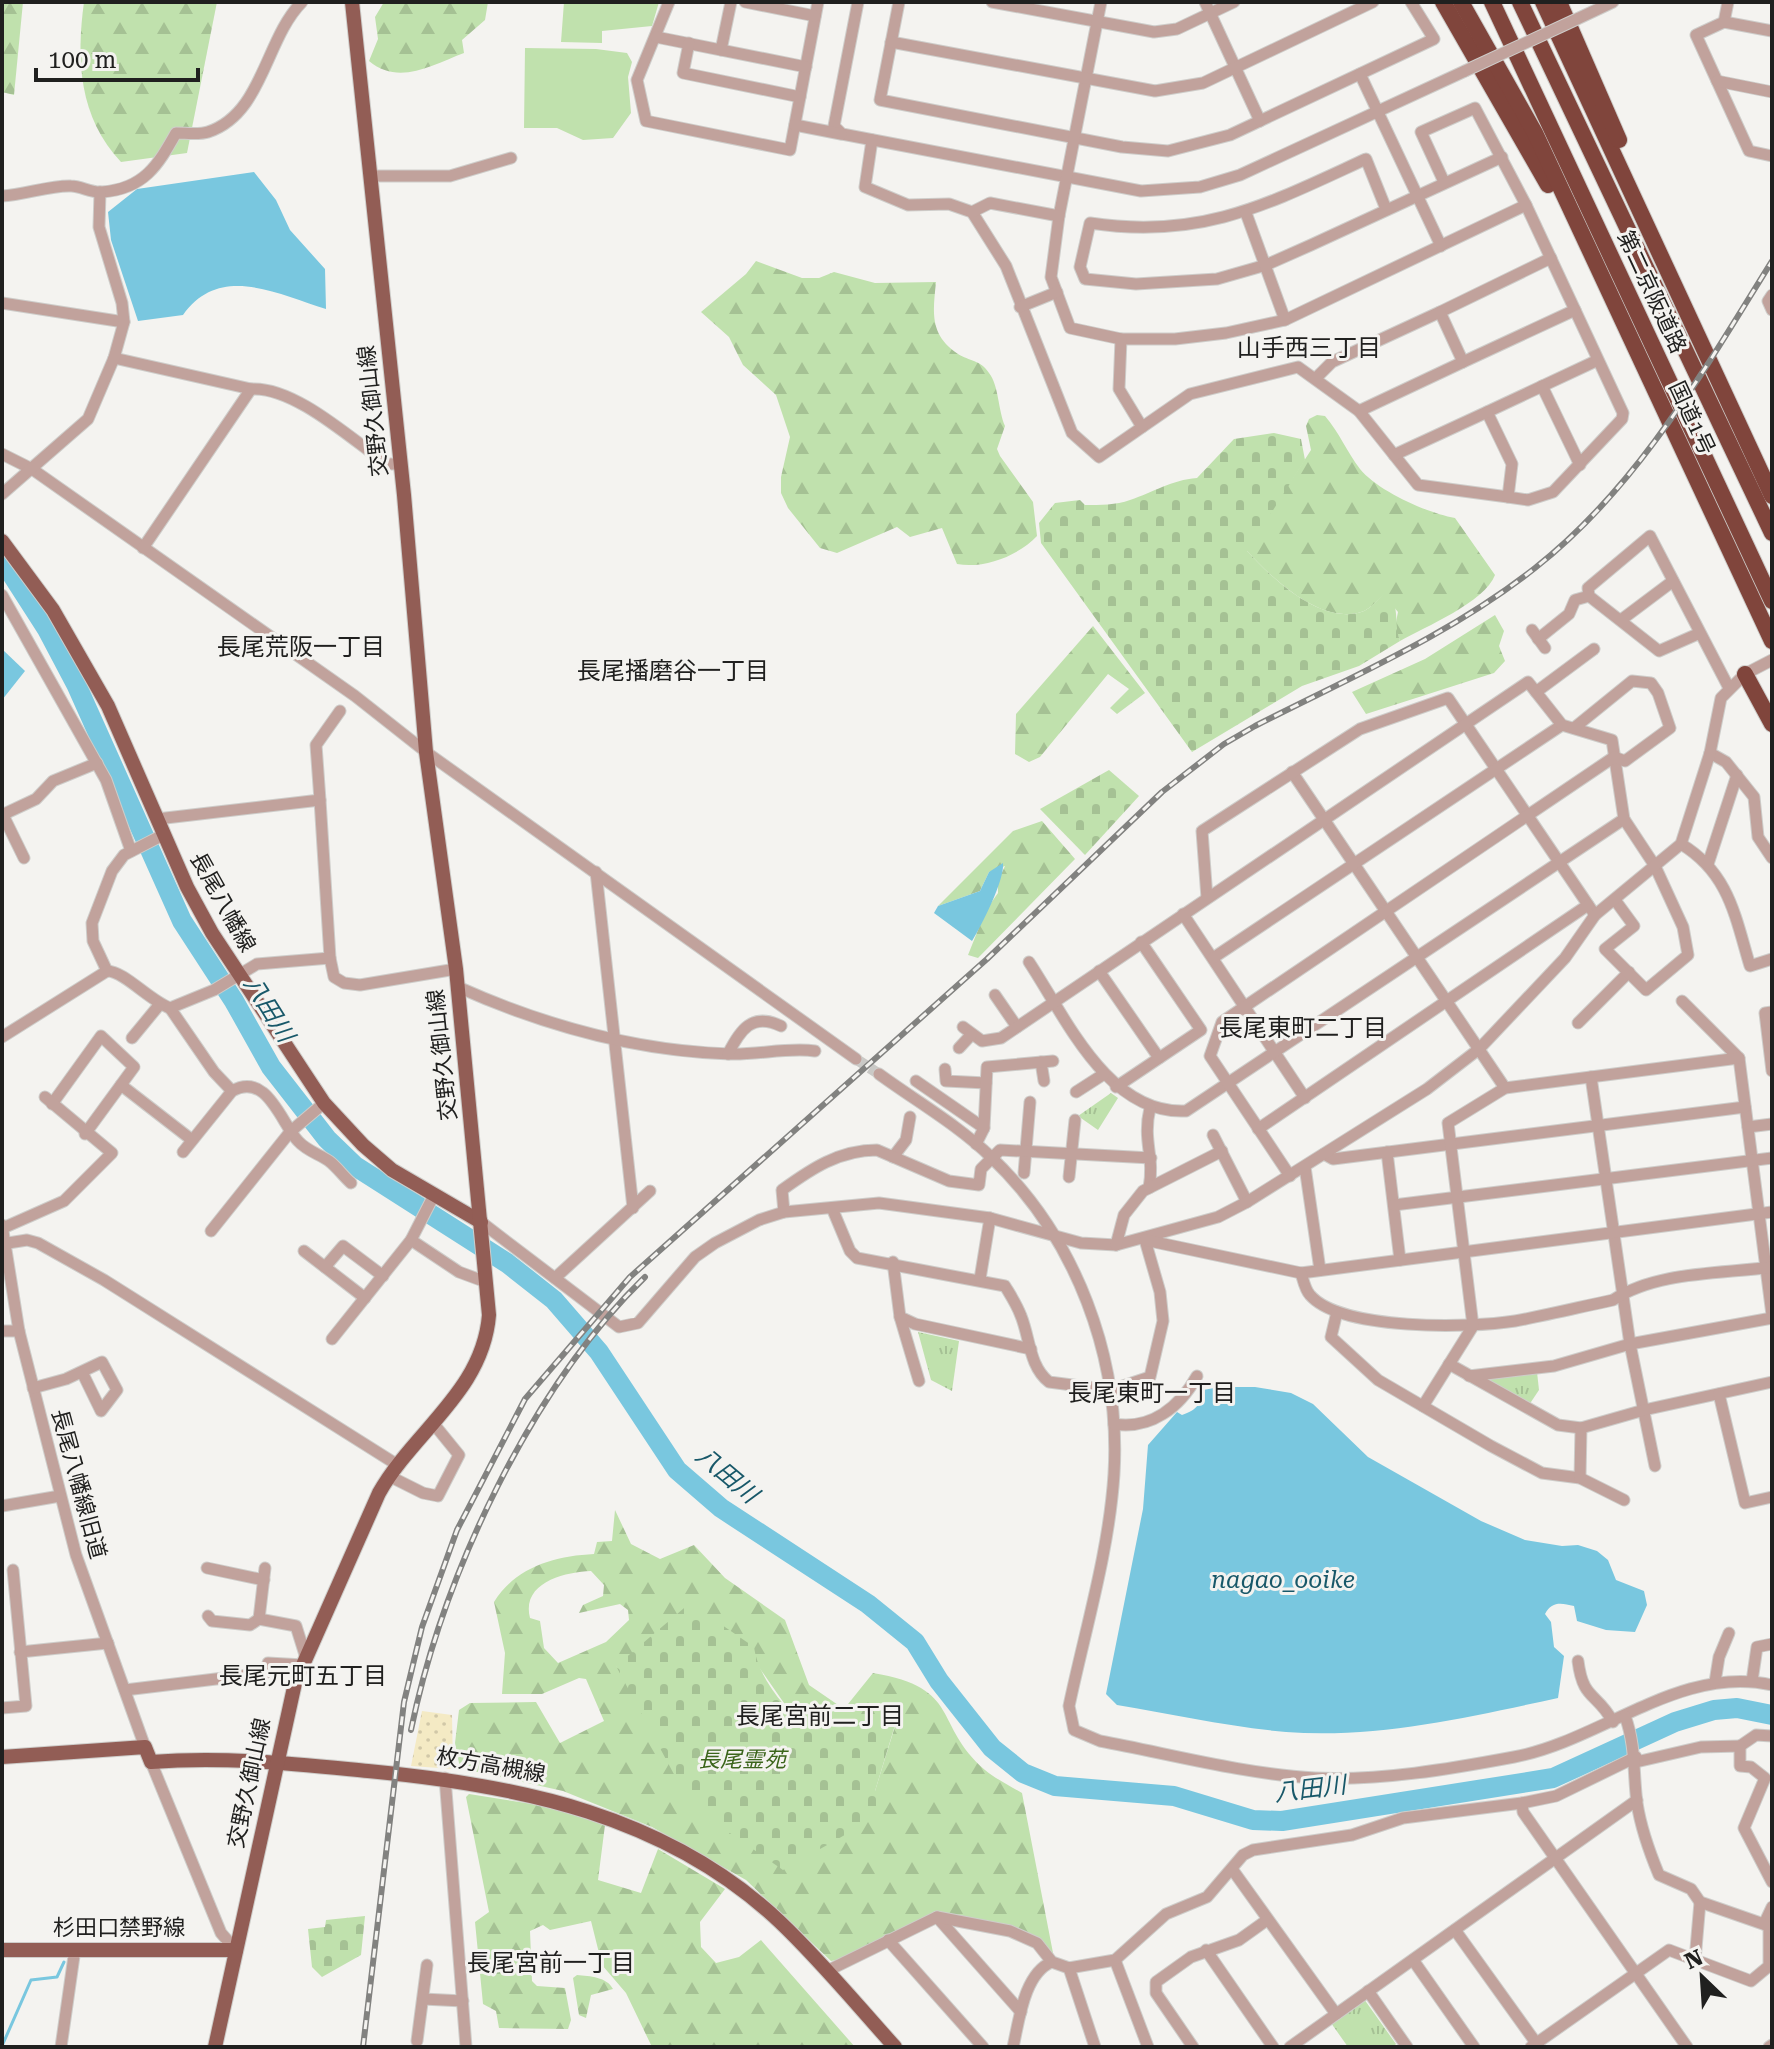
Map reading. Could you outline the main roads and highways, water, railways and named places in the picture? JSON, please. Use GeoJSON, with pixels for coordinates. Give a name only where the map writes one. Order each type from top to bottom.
{"type":"FeatureCollection","features":[{"type":"Feature","properties":{"kind":"highway"},"geometry":{"type":"LineString","coordinates":[[1443,2],[1600,273]]}},
{"type":"Feature","properties":{"kind":"highway","name":"国道1号"},"geometry":{"type":"LineString","coordinates":[[1461,2],[1535,133],[1772,641]]}},
{"type":"Feature","properties":{"kind":"highway"},"geometry":{"type":"LineString","coordinates":[[1481,2],[1534,91]]}},
{"type":"Feature","properties":{"kind":"highway","name":"第二京阪道路"},"geometry":{"type":"LineString","coordinates":[[1492,2],[1772,601]]}},
{"type":"Feature","properties":{"kind":"highway","name":"第二京阪道路"},"geometry":{"type":"LineString","coordinates":[[1520,2],[1772,533]]}},
{"type":"Feature","properties":{"kind":"highway","name":"国道1号"},"geometry":{"type":"LineString","coordinates":[[1543,2],[1772,496]]}},
{"type":"Feature","properties":{"kind":"highway"},"geometry":{"type":"LineString","coordinates":[[1559,2],[1654,218],[1653,239]]}},
{"type":"Feature","properties":{"kind":"highway"},"geometry":{"type":"LineString","coordinates":[[1750,671],[1772,724]]}},
{"type":"Feature","properties":{"kind":"main road","name":"交野久御山線"},"geometry":{"type":"LineString","coordinates":[[215,2047],[295,1683],[357,1539],[392,1470],[467,1383],[487,1336],[486,1277],[458,987],[426,752],[401,464],[352,2]]}},
{"type":"Feature","properties":{"kind":"main road","name":"長尾八幡線"},"geometry":{"type":"LineString","coordinates":[[2,541],[53,610],[108,706],[157,819],[159,837],[236,978],[324,1103],[363,1145],[431,1199],[482,1229]]}},
{"type":"Feature","properties":{"kind":"main road","name":"枚方高槻線"},"geometry":{"type":"LineString","coordinates":[[2,1757],[145,1747],[151,1762],[212,1757],[445,1778],[542,1796],[598,1812],[654,1836],[737,1887],[778,1921],[895,2047]]}},
{"type":"Feature","properties":{"kind":"main road","name":"杉田口禁野線"},"geometry":{"type":"LineString","coordinates":[[2,1950],[236,1950]]}},
{"type":"Feature","properties":{"kind":"water"},"geometry":{"type":"Polygon","coordinates":[[[254,172],[276,200],[290,230],[325,269],[326,309],[269,291],[232,286],[214,290],[198,299],[183,315],[138,321],[111,240],[108,212],[137,189],[254,172]]]}},
{"type":"Feature","properties":{"kind":"water"},"geometry":{"type":"Polygon","coordinates":[[[2,649],[25,671],[2,700],[2,649]]]}},
{"type":"Feature","properties":{"kind":"water"},"geometry":{"type":"Polygon","coordinates":[[[1003,863],[997,890],[972,941],[934,913],[938,906],[980,891],[989,872],[1003,863]]]}},
{"type":"Feature","properties":{"kind":"water","name":"nagao_ooike"},"geometry":{"type":"Polygon","coordinates":[[[1255,1387],[1291,1393],[1313,1404],[1368,1457],[1481,1521],[1525,1540],[1562,1546],[1578,1545],[1597,1551],[1608,1560],[1616,1580],[1644,1591],[1647,1605],[1635,1632],[1606,1630],[1577,1621],[1574,1606],[1554,1605],[1545,1614],[1551,1622],[1554,1647],[1564,1656],[1558,1698],[1423,1725],[1355,1732],[1286,1732],[1117,1705],[1106,1694],[1143,1509],[1148,1445],[1177,1412],[1182,1415],[1194,1409],[1203,1390],[1255,1387]]]}},
{"type":"Feature","properties":{"kind":"waterway","name":"八田川"},"geometry":{"type":"LineString","coordinates":[[2,559],[47,629],[76,684],[182,921],[234,1001],[271,1067],[327,1139],[355,1166],[507,1263],[554,1300],[599,1352],[677,1470],[721,1508],[868,1604],[915,1642],[939,1681],[992,1748],[1023,1773],[1055,1786],[1174,1796],[1253,1820],[1282,1821],[1553,1778],[1675,1722],[1714,1710],[1737,1708],[1772,1715]]}},
{"type":"Feature","properties":{"kind":"waterway"},"geometry":{"type":"LineString","coordinates":[[2,2046],[31,1980],[57,1977],[64,1962]]}},
{"type":"Feature","properties":{"kind":"tunnel"},"geometry":{"type":"LineString","coordinates":[[856,1059],[879,1074]]}},
{"type":"Feature","properties":{"kind":"railway"},"geometry":{"type":"LineString","coordinates":[[363,2047],[404,1702],[422,1627],[457,1530],[525,1399],[630,1277],[987,959],[1162,792],[1224,744],[1255,726],[1399,654],[1469,614],[1535,568],[1572,536],[1606,501],[1667,425],[1772,261]]}},
{"type":"Feature","properties":{"kind":"railway"},"geometry":{"type":"LineString","coordinates":[[411,1730],[445,1609],[497,1487],[529,1428],[565,1373],[604,1322],[645,1277]]}},
{"type":"Feature","properties":{"kind":"district","name":"山手西三丁目"},"geometry":{"type":"Point","coordinates":[1309,348]}},
{"type":"Feature","properties":{"kind":"district","name":"長尾荒阪一丁目"},"geometry":{"type":"Point","coordinates":[301,647]}},
{"type":"Feature","properties":{"kind":"district","name":"長尾播磨谷一丁目"},"geometry":{"type":"Point","coordinates":[673,671]}},
{"type":"Feature","properties":{"kind":"district","name":"長尾東町二丁目"},"geometry":{"type":"Point","coordinates":[1303,1028]}},
{"type":"Feature","properties":{"kind":"district","name":"長尾東町一丁目"},"geometry":{"type":"Point","coordinates":[1152,1393]}},
{"type":"Feature","properties":{"kind":"district","name":"長尾元町五丁目"},"geometry":{"type":"Point","coordinates":[303,1676]}},
{"type":"Feature","properties":{"kind":"district","name":"長尾宮前二丁目"},"geometry":{"type":"Point","coordinates":[820,1716]}},
{"type":"Feature","properties":{"kind":"district","name":"長尾宮前一丁目"},"geometry":{"type":"Point","coordinates":[551,1963]}},
{"type":"Feature","properties":{"kind":"park label","name":"長尾霊苑"},"geometry":{"type":"Point","coordinates":[742,1759]}}]}
